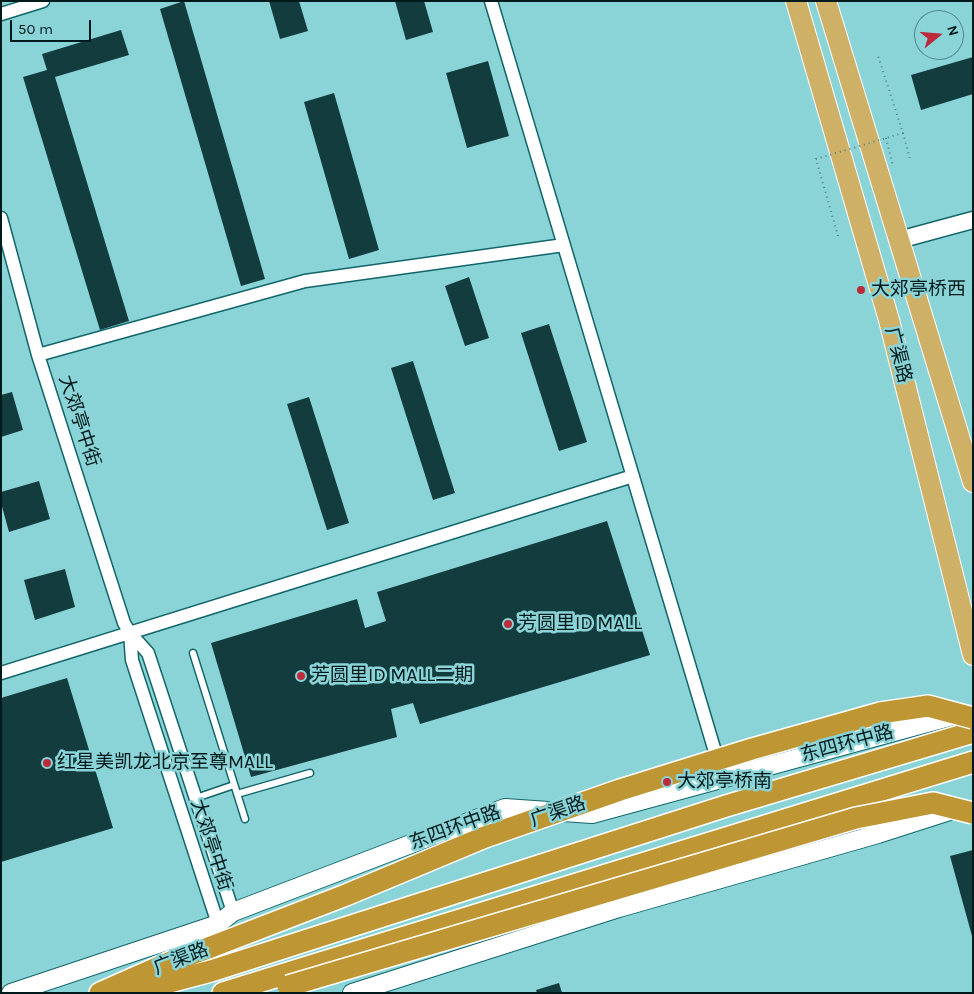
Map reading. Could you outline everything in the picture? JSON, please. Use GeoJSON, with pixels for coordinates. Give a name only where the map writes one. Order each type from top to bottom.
{"type":"FeatureCollection","features":[{"type":"Feature","properties":{"kind":"highway","name":"广渠路"},"geometry":{"type":"LineString","coordinates":[[100,993],[168,963],[346,895],[485,838],[620,790],[880,712],[928,706],[973,718]]}},
{"type":"Feature","properties":{"kind":"highway","name":"东四环中路"},"geometry":{"type":"LineString","coordinates":[[128,993],[211,971],[726,806],[973,732]]}},
{"type":"Feature","properties":{"kind":"highway"},"geometry":{"type":"LineString","coordinates":[[222,993],[973,762]]}},
{"type":"Feature","properties":{"kind":"highway"},"geometry":{"type":"LineString","coordinates":[[253,993],[288,986],[856,818],[933,803],[973,813]]}},
{"type":"Feature","properties":{"kind":"main road","name":"广渠路"},"geometry":{"type":"LineString","coordinates":[[796,1],[889,320],[973,655]]}},
{"type":"Feature","properties":{"kind":"main road","name":"广渠路"},"geometry":{"type":"LineString","coordinates":[[826,1],[973,482]]}},
{"type":"Feature","properties":{"kind":"main road","name":"东四环中路"},"geometry":{"type":"LineString","coordinates":[[11,993],[218,924],[233,912],[505,808],[592,814],[973,710]]}},
{"type":"Feature","properties":{"kind":"main road"},"geometry":{"type":"LineString","coordinates":[[352,993],[619,908],[878,834],[973,804]]}},
{"type":"Feature","properties":{"kind":"street"},"geometry":{"type":"LineString","coordinates":[[1,14],[43,1]]}},
{"type":"Feature","properties":{"kind":"street"},"geometry":{"type":"LineString","coordinates":[[491,1],[723,777]]}},
{"type":"Feature","properties":{"kind":"street","name":"大郊亭中街"},"geometry":{"type":"LineString","coordinates":[[1,218],[38,355],[124,623],[130,633],[148,653],[233,912]]}},
{"type":"Feature","properties":{"kind":"street"},"geometry":{"type":"LineString","coordinates":[[899,240],[973,220]]}},
{"type":"Feature","properties":{"kind":"street"},"geometry":{"type":"LineString","coordinates":[[38,355],[305,281],[564,245]]}},
{"type":"Feature","properties":{"kind":"street"},"geometry":{"type":"LineString","coordinates":[[1,673],[633,476]]}},
{"type":"Feature","properties":{"kind":"street","name":"大郊亭中街"},"geometry":{"type":"LineString","coordinates":[[130,633],[132,660],[218,924]]}},
{"type":"Feature","properties":{"kind":"lane"},"geometry":{"type":"LineString","coordinates":[[193,652],[245,819]]}},
{"type":"Feature","properties":{"kind":"lane"},"geometry":{"type":"LineString","coordinates":[[237,794],[310,774]]}},
{"type":"Feature","properties":{"kind":"lane"},"geometry":{"type":"LineString","coordinates":[[196,798],[234,785]]}},
{"type":"Feature","properties":{"kind":"path"},"geometry":{"type":"LineString","coordinates":[[876,53],[910,159]]}},
{"type":"Feature","properties":{"kind":"path"},"geometry":{"type":"LineString","coordinates":[[838,236],[816,159],[903,133]]}},
{"type":"Feature","properties":{"kind":"path"},"geometry":{"type":"LineString","coordinates":[[886,138],[894,165]]}},
{"type":"Feature","properties":{"kind":"building"},"geometry":{"type":"Polygon","coordinates":[[[184,1],[265,279],[241,286],[160,9],[184,1]]]}},
{"type":"Feature","properties":{"kind":"building"},"geometry":{"type":"Polygon","coordinates":[[[269,1],[299,1],[308,31],[280,39],[269,1]]]}},
{"type":"Feature","properties":{"kind":"building"},"geometry":{"type":"Polygon","coordinates":[[[395,1],[424,1],[433,32],[406,40],[395,1]]]}},
{"type":"Feature","properties":{"kind":"building"},"geometry":{"type":"Polygon","coordinates":[[[121,30],[129,55],[55,77],[129,321],[100,330],[23,77],[47,70],[42,54],[121,30]]]}},
{"type":"Feature","properties":{"kind":"building"},"geometry":{"type":"Polygon","coordinates":[[[973,57],[973,94],[921,110],[911,75],[973,57]]]}},
{"type":"Feature","properties":{"kind":"building"},"geometry":{"type":"Polygon","coordinates":[[[488,61],[509,136],[467,148],[446,73],[488,61]]]}},
{"type":"Feature","properties":{"kind":"building"},"geometry":{"type":"Polygon","coordinates":[[[334,93],[379,250],[349,259],[304,102],[334,93]]]}},
{"type":"Feature","properties":{"kind":"building"},"geometry":{"type":"Polygon","coordinates":[[[469,277],[489,338],[465,346],[445,286],[469,277]]]}},
{"type":"Feature","properties":{"kind":"building"},"geometry":{"type":"Polygon","coordinates":[[[549,324],[587,442],[559,451],[521,333],[549,324]]]}},
{"type":"Feature","properties":{"kind":"building"},"geometry":{"type":"Polygon","coordinates":[[[413,361],[455,493],[433,500],[391,368],[413,361]]]}},
{"type":"Feature","properties":{"kind":"building"},"geometry":{"type":"Polygon","coordinates":[[[12,392],[23,430],[1,437],[1,395],[12,392]]]}},
{"type":"Feature","properties":{"kind":"building"},"geometry":{"type":"Polygon","coordinates":[[[309,397],[349,523],[327,530],[287,404],[309,397]]]}},
{"type":"Feature","properties":{"kind":"building"},"geometry":{"type":"Polygon","coordinates":[[[39,481],[50,519],[9,532],[1,503],[1,492],[39,481]]]}},
{"type":"Feature","properties":{"kind":"building","name":"芳圆里ID MALL"},"geometry":{"type":"Polygon","coordinates":[[[607,521],[650,655],[420,724],[413,703],[391,709],[397,737],[251,777],[211,643],[357,599],[365,628],[386,621],[377,592],[607,521]]]}},
{"type":"Feature","properties":{"kind":"building"},"geometry":{"type":"Polygon","coordinates":[[[65,569],[75,607],[35,620],[24,580],[65,569]]]}},
{"type":"Feature","properties":{"kind":"building","name":"红星美凯龙北京至尊MALL"},"geometry":{"type":"Polygon","coordinates":[[[67,678],[113,828],[1,862],[1,698],[67,678]]]}},
{"type":"Feature","properties":{"kind":"building"},"geometry":{"type":"Polygon","coordinates":[[[973,850],[973,936],[972,936],[950,856],[973,850]]]}},
{"type":"Feature","properties":{"kind":"building"},"geometry":{"type":"Polygon","coordinates":[[[559,983],[562,993],[537,993],[536,990],[559,983]]]}},
{"type":"Feature","properties":{"kind":"place","name":"大郊亭桥西"},"geometry":{"type":"Point","coordinates":[861,290]}},
{"type":"Feature","properties":{"kind":"place","name":"芳圆里ID MALL"},"geometry":{"type":"Point","coordinates":[508,624]}},
{"type":"Feature","properties":{"kind":"place","name":"芳圆里ID MALL二期"},"geometry":{"type":"Point","coordinates":[301,676]}},
{"type":"Feature","properties":{"kind":"place","name":"红星美凯龙北京至尊MALL"},"geometry":{"type":"Point","coordinates":[47,763]}},
{"type":"Feature","properties":{"kind":"place","name":"大郊亭桥南"},"geometry":{"type":"Point","coordinates":[667,782]}}]}
